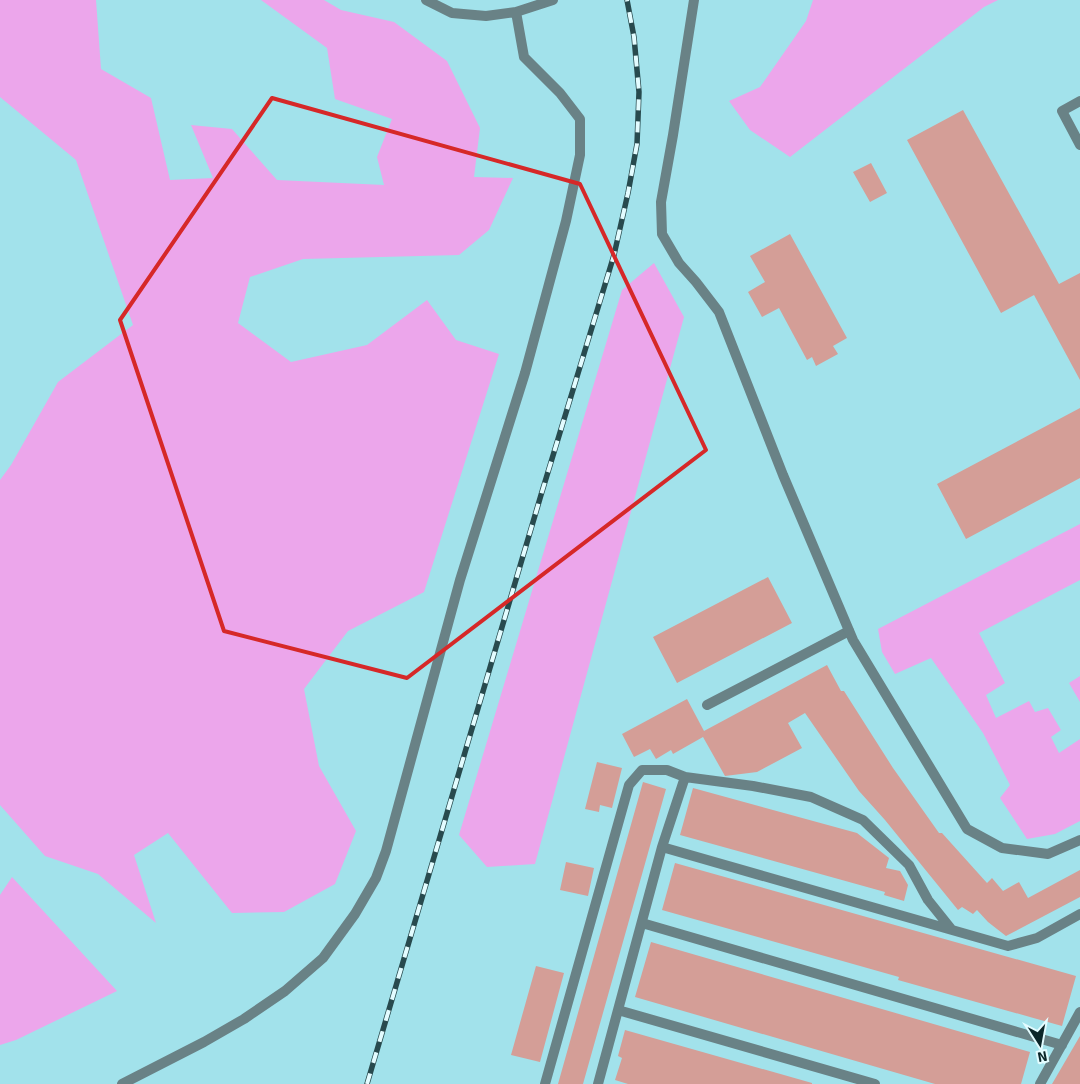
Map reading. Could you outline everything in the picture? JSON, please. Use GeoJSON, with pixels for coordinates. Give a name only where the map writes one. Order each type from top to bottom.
{"type":"FeatureCollection","features":[{"type":"Feature","properties":{"kind":"street"},"geometry":{"type":"LineString","coordinates":[[426,0],[452,13],[486,16],[516,12],[553,0]]}},
{"type":"Feature","properties":{"kind":"street"},"geometry":{"type":"LineString","coordinates":[[694,0],[674,134],[661,202],[662,234],[679,263],[719,312],[783,475],[849,631],[920,754],[967,829],[1002,848],[1048,854],[1080,840]]}},
{"type":"Feature","properties":{"kind":"street"},"geometry":{"type":"LineString","coordinates":[[122,1084],[244,1019],[285,990],[323,958],[355,914],[376,878],[386,851],[460,580],[525,373],[566,221],[580,155],[580,118],[560,93],[524,58],[516,12]]}},
{"type":"Feature","properties":{"kind":"street"},"geometry":{"type":"LineString","coordinates":[[1080,102],[1062,111],[1080,145]]}},
{"type":"Feature","properties":{"kind":"street"},"geometry":{"type":"LineString","coordinates":[[706,705],[849,631]]}},
{"type":"Feature","properties":{"kind":"street"},"geometry":{"type":"LineString","coordinates":[[545,1084],[629,786],[642,770],[667,770],[684,777],[753,786],[811,797],[863,820],[909,865],[928,900],[952,930]]}},
{"type":"Feature","properties":{"kind":"street"},"geometry":{"type":"LineString","coordinates":[[598,1084],[662,847],[684,777]]}},
{"type":"Feature","properties":{"kind":"street"},"geometry":{"type":"LineString","coordinates":[[662,847],[1008,946],[1037,938],[1080,914]]}},
{"type":"Feature","properties":{"kind":"street"},"geometry":{"type":"LineString","coordinates":[[642,923],[1062,1045]]}},
{"type":"Feature","properties":{"kind":"street"},"geometry":{"type":"LineString","coordinates":[[618,1010],[876,1084]]}},
{"type":"Feature","properties":{"kind":"street"},"geometry":{"type":"LineString","coordinates":[[1040,1084],[1080,1012]]}},
{"type":"Feature","properties":{"kind":"highlighted area"},"geometry":{"type":"Polygon","coordinates":[[[272,98],[580,184],[706,450],[407,678],[224,631],[120,320],[272,98]]]}},
{"type":"Feature","properties":{"kind":"shaded area"},"geometry":{"type":"Polygon","coordinates":[[[0,0],[96,0],[101,69],[151,98],[170,180],[213,178],[191,125],[232,129],[277,180],[384,185],[377,157],[392,119],[335,99],[327,48],[261,0],[324,0],[341,10],[394,22],[447,61],[480,128],[474,177],[513,178],[489,230],[459,255],[303,259],[250,277],[238,323],[291,362],[367,345],[427,300],[456,340],[499,354],[424,592],[348,631],[304,689],[319,766],[356,831],[335,884],[284,912],[232,913],[168,833],[134,855],[156,923],[98,874],[45,856],[0,805],[0,480],[11,465],[58,382],[133,325],[76,160],[0,97],[0,0]]]}},
{"type":"Feature","properties":{"kind":"shaded area"},"geometry":{"type":"Polygon","coordinates":[[[813,0],[998,0],[984,7],[790,157],[750,130],[729,101],[760,87],[806,21],[813,0]]]}},
{"type":"Feature","properties":{"kind":"shaded area"},"geometry":{"type":"Polygon","coordinates":[[[654,263],[684,317],[535,864],[487,867],[459,835],[622,290],[654,263]]]}},
{"type":"Feature","properties":{"kind":"shaded area"},"geometry":{"type":"Polygon","coordinates":[[[1080,524],[1080,580],[979,633],[1005,683],[986,695],[996,718],[1029,701],[1035,712],[1048,708],[1061,730],[1051,737],[1059,753],[1080,739],[1080,821],[1055,834],[1027,839],[1000,798],[1010,785],[983,733],[931,658],[895,674],[882,652],[878,629],[1080,524]]]}},
{"type":"Feature","properties":{"kind":"shaded area"},"geometry":{"type":"Polygon","coordinates":[[[1080,676],[1080,702],[1069,683],[1080,676]]]}},
{"type":"Feature","properties":{"kind":"shaded area"},"geometry":{"type":"Polygon","coordinates":[[[12,877],[117,991],[16,1040],[0,1045],[0,895],[12,877]]]}},
{"type":"Feature","properties":{"kind":"building"},"geometry":{"type":"Polygon","coordinates":[[[963,110],[1059,284],[1080,273],[1080,380],[1034,295],[1001,313],[907,140],[963,110]]]}},
{"type":"Feature","properties":{"kind":"building"},"geometry":{"type":"Polygon","coordinates":[[[871,163],[887,193],[870,202],[853,172],[871,163]]]}},
{"type":"Feature","properties":{"kind":"building"},"geometry":{"type":"Polygon","coordinates":[[[790,234],[847,338],[833,346],[838,354],[816,366],[812,357],[807,360],[779,308],[762,317],[748,292],[765,282],[750,256],[790,234]]]}},
{"type":"Feature","properties":{"kind":"building"},"geometry":{"type":"Polygon","coordinates":[[[1080,408],[1080,478],[966,539],[937,484],[1080,408]]]}},
{"type":"Feature","properties":{"kind":"building"},"geometry":{"type":"Polygon","coordinates":[[[768,577],[792,623],[677,683],[653,637],[768,577]]]}},
{"type":"Feature","properties":{"kind":"building"},"geometry":{"type":"Polygon","coordinates":[[[827,665],[841,691],[844,691],[893,768],[939,833],[942,833],[987,883],[992,878],[1003,891],[1019,882],[1028,898],[1080,870],[1080,897],[1006,936],[988,922],[977,910],[973,914],[962,907],[958,910],[859,791],[805,713],[788,723],[802,748],[757,772],[725,776],[703,737],[673,754],[671,750],[656,759],[650,749],[634,757],[622,734],[687,699],[704,731],[827,665]]]}},
{"type":"Feature","properties":{"kind":"building"},"geometry":{"type":"Polygon","coordinates":[[[597,762],[622,768],[612,808],[600,805],[599,812],[585,809],[597,762]]]}},
{"type":"Feature","properties":{"kind":"building"},"geometry":{"type":"Polygon","coordinates":[[[643,782],[666,789],[583,1084],[558,1084],[643,782]]]}},
{"type":"Feature","properties":{"kind":"building"},"geometry":{"type":"Polygon","coordinates":[[[693,788],[857,833],[889,858],[886,868],[900,871],[908,885],[904,901],[884,895],[885,892],[680,835],[693,788]]]}},
{"type":"Feature","properties":{"kind":"building"},"geometry":{"type":"Polygon","coordinates":[[[566,862],[594,868],[588,896],[560,890],[566,862]]]}},
{"type":"Feature","properties":{"kind":"building"},"geometry":{"type":"Polygon","coordinates":[[[675,863],[1076,976],[1062,1026],[898,980],[899,977],[662,910],[675,863]]]}},
{"type":"Feature","properties":{"kind":"building"},"geometry":{"type":"Polygon","coordinates":[[[651,942],[1030,1052],[1021,1084],[935,1084],[635,997],[651,942]]]}},
{"type":"Feature","properties":{"kind":"building"},"geometry":{"type":"Polygon","coordinates":[[[536,966],[564,973],[540,1062],[511,1055],[536,966]]]}},
{"type":"Feature","properties":{"kind":"building"},"geometry":{"type":"Polygon","coordinates":[[[625,1030],[812,1084],[628,1084],[615,1080],[622,1058],[618,1056],[625,1030]]]}},
{"type":"Feature","properties":{"kind":"building"},"geometry":{"type":"Polygon","coordinates":[[[1080,1036],[1080,1084],[1052,1084],[1080,1036]]]}},
{"type":"Feature","properties":{"kind":"railway"},"geometry":{"type":"LineString","coordinates":[[367,1084],[614,255],[637,144],[639,92],[634,37],[627,0]]}}]}
